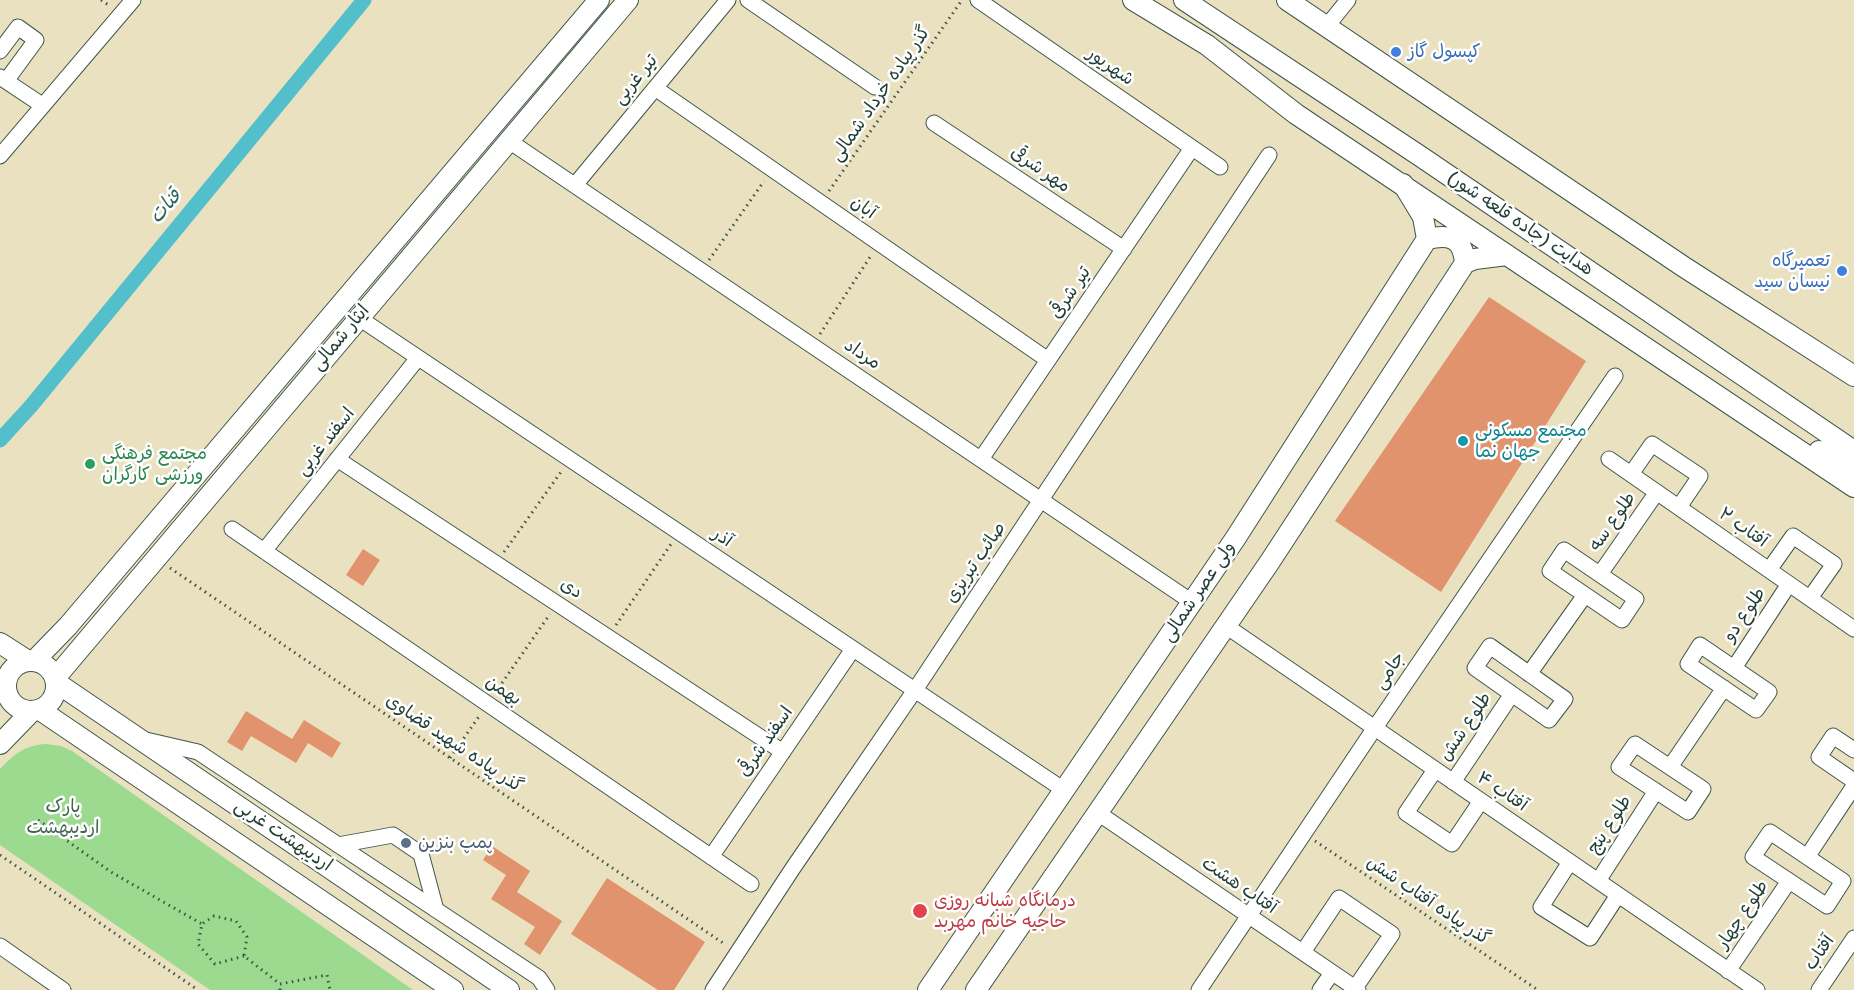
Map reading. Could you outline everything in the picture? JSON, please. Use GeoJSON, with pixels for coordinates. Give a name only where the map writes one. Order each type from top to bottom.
{"type":"FeatureCollection","features":[{"type":"Feature","properties":{"kind":"main road","name":"ایثار شمالی"},"geometry":{"type":"LineString","coordinates":[[31,661],[68,626],[599,0]]}},
{"type":"Feature","properties":{"kind":"main road","name":"ایثار شمالی"},"geometry":{"type":"LineString","coordinates":[[56,680],[155,558],[628,0]]}},
{"type":"Feature","properties":{"kind":"main road"},"geometry":{"type":"LineString","coordinates":[[1133,0],[1207,45]]}},
{"type":"Feature","properties":{"kind":"main road"},"geometry":{"type":"LineString","coordinates":[[1153,0],[1274,98],[1854,487]]}},
{"type":"Feature","properties":{"kind":"main road","name":"هدایت (جاده قلعه شور)"},"geometry":{"type":"LineString","coordinates":[[1184,0],[1430,162],[1854,451]]}},
{"type":"Feature","properties":{"kind":"main road"},"geometry":{"type":"LineString","coordinates":[[1287,0],[1684,267],[1854,376]]}},
{"type":"Feature","properties":{"kind":"main road"},"geometry":{"type":"LineString","coordinates":[[976,990],[1226,626],[1465,263],[1464,254],[1455,240],[1444,235],[1426,239],[1423,217],[1403,184]]}},
{"type":"Feature","properties":{"kind":"main road"},"geometry":{"type":"LineString","coordinates":[[421,212],[437,226]]}},
{"type":"Feature","properties":{"kind":"main road","name":"ولی عصر شمالی"},"geometry":{"type":"LineString","coordinates":[[928,990],[1235,539],[1426,239]]}},
{"type":"Feature","properties":{"kind":"main road"},"geometry":{"type":"LineString","coordinates":[[1465,263],[1507,255]]}},
{"type":"Feature","properties":{"kind":"main road"},"geometry":{"type":"LineString","coordinates":[[1752,418],[1854,468]]}},
{"type":"Feature","properties":{"kind":"main road"},"geometry":{"type":"LineString","coordinates":[[0,643],[31,661],[47,666],[56,680],[55,696],[51,702],[36,711],[0,744]]}},
{"type":"Feature","properties":{"kind":"main road"},"geometry":{"type":"LineString","coordinates":[[31,661],[13,668],[3,690],[16,707],[36,711]]}},
{"type":"Feature","properties":{"kind":"main road","name":"اردیبهشت غربی"},"geometry":{"type":"LineString","coordinates":[[56,680],[509,990]]}},
{"type":"Feature","properties":{"kind":"main road","name":"اردیبهشت غربی"},"geometry":{"type":"LineString","coordinates":[[36,711],[453,990]]}},
{"type":"Feature","properties":{"kind":"street"},"geometry":{"type":"LineString","coordinates":[[0,156],[133,0]]}},
{"type":"Feature","properties":{"kind":"street","name":"تیر غربی"},"geometry":{"type":"LineString","coordinates":[[575,185],[728,0]]}},
{"type":"Feature","properties":{"kind":"street"},"geometry":{"type":"LineString","coordinates":[[748,0],[875,87]]}},
{"type":"Feature","properties":{"kind":"street","name":"شهریور"},"geometry":{"type":"LineString","coordinates":[[978,0],[1220,167]]}},
{"type":"Feature","properties":{"kind":"street"},"geometry":{"type":"LineString","coordinates":[[1327,26],[1348,0]]}},
{"type":"Feature","properties":{"kind":"street"},"geometry":{"type":"LineString","coordinates":[[0,51],[18,27],[36,40],[3,79],[42,105]]}},
{"type":"Feature","properties":{"kind":"street","name":"آبان"},"geometry":{"type":"LineString","coordinates":[[655,88],[1048,360]]}},
{"type":"Feature","properties":{"kind":"street","name":"مهر شرقی"},"geometry":{"type":"LineString","coordinates":[[934,123],[1124,249]]}},
{"type":"Feature","properties":{"kind":"street","name":"مرداد"},"geometry":{"type":"LineString","coordinates":[[509,141],[1192,602]]}},
{"type":"Feature","properties":{"kind":"street","name":"تیر شرقی"},"geometry":{"type":"LineString","coordinates":[[981,459],[1192,148]]}},
{"type":"Feature","properties":{"kind":"street","name":"صائب تبریزی"},"geometry":{"type":"LineString","coordinates":[[713,990],[915,690],[1269,155]]}},
{"type":"Feature","properties":{"kind":"street","name":"آذر"},"geometry":{"type":"LineString","coordinates":[[359,318],[1064,790]]}},
{"type":"Feature","properties":{"kind":"street","name":"اسفند غربی"},"geometry":{"type":"LineString","coordinates":[[264,551],[418,358]]}},
{"type":"Feature","properties":{"kind":"street","name":"جامی"},"geometry":{"type":"LineString","coordinates":[[1199,990],[1615,376]]}},
{"type":"Feature","properties":{"kind":"street"},"geometry":{"type":"LineString","coordinates":[[1631,474],[1652,444],[1700,476],[1679,507]]}},
{"type":"Feature","properties":{"kind":"street","name":"دی"},"geometry":{"type":"LineString","coordinates":[[337,459],[783,752]]}},
{"type":"Feature","properties":{"kind":"street","name":"آفتاب ۲"},"geometry":{"type":"LineString","coordinates":[[1610,459],[1854,629]]}},
{"type":"Feature","properties":{"kind":"street","name":"طلوع سه"},"geometry":{"type":"LineString","coordinates":[[1600,574],[1657,492]]}},
{"type":"Feature","properties":{"kind":"street","name":"بهمن"},"geometry":{"type":"LineString","coordinates":[[232,530],[751,884]]}},
{"type":"Feature","properties":{"kind":"street"},"geometry":{"type":"LineString","coordinates":[[1769,570],[1793,536],[1818,553],[1834,564],[1810,598]]}},
{"type":"Feature","properties":{"kind":"street"},"geometry":{"type":"LineString","coordinates":[[1564,550],[1600,574],[1636,599],[1622,620],[1550,571],[1564,550]]}},
{"type":"Feature","properties":{"kind":"street","name":"طلوع دو"},"geometry":{"type":"LineString","coordinates":[[1734,668],[1789,584]]}},
{"type":"Feature","properties":{"kind":"street"},"geometry":{"type":"LineString","coordinates":[[1529,674],[1585,595]]}},
{"type":"Feature","properties":{"kind":"street","name":"آفتاب ۴"},"geometry":{"type":"LineString","coordinates":[[1226,626],[1757,990]]}},
{"type":"Feature","properties":{"kind":"street"},"geometry":{"type":"LineString","coordinates":[[1700,645],[1734,668],[1769,692],[1756,710],[1688,664],[1700,645]]}},
{"type":"Feature","properties":{"kind":"street"},"geometry":{"type":"LineString","coordinates":[[1490,646],[1565,699],[1549,720],[1512,694],[1475,668],[1490,646]]}},
{"type":"Feature","properties":{"kind":"street","name":"اسفند شرقی"},"geometry":{"type":"LineString","coordinates":[[711,857],[853,649]]}},
{"type":"Feature","properties":{"kind":"street"},"geometry":{"type":"LineString","coordinates":[[1670,767],[1724,688]]}},
{"type":"Feature","properties":{"kind":"street","name":"طلوع شش"},"geometry":{"type":"LineString","coordinates":[[1453,782],[1512,694]]}},
{"type":"Feature","properties":{"kind":"street"},"geometry":{"type":"LineString","coordinates":[[1854,750],[1833,736],[1819,757],[1854,781]]}},
{"type":"Feature","properties":{"kind":"street"},"geometry":{"type":"LineString","coordinates":[[140,739],[198,752],[538,978],[547,990]]}},
{"type":"Feature","properties":{"kind":"street"},"geometry":{"type":"LineString","coordinates":[[1635,744],[1670,767],[1703,789],[1688,812],[1619,768],[1635,744]]}},
{"type":"Feature","properties":{"kind":"street"},"geometry":{"type":"LineString","coordinates":[[1435,770],[1406,813],[1452,844],[1481,801]]}},
{"type":"Feature","properties":{"kind":"street"},"geometry":{"type":"LineString","coordinates":[[1807,857],[1854,786]]}},
{"type":"Feature","properties":{"kind":"street","name":"طلوع پنج"},"geometry":{"type":"LineString","coordinates":[[1598,881],[1656,791]]}},
{"type":"Feature","properties":{"kind":"street","name":"آفتاب هشت"},"geometry":{"type":"LineString","coordinates":[[1098,813],[1357,989]]}},
{"type":"Feature","properties":{"kind":"street"},"geometry":{"type":"LineString","coordinates":[[1770,832],[1843,881],[1827,906],[1789,881],[1753,857],[1770,832]]}},
{"type":"Feature","properties":{"kind":"street"},"geometry":{"type":"LineString","coordinates":[[338,845],[393,835],[421,854],[436,910]]}},
{"type":"Feature","properties":{"kind":"street"},"geometry":{"type":"LineString","coordinates":[[1570,862],[1541,907],[1590,938],[1618,895]]}},
{"type":"Feature","properties":{"kind":"street","name":"طلوع چهار"},"geometry":{"type":"LineString","coordinates":[[1728,970],[1789,881]]}},
{"type":"Feature","properties":{"kind":"street"},"geometry":{"type":"LineString","coordinates":[[1303,952],[1339,898],[1392,934],[1357,989]]}},
{"type":"Feature","properties":{"kind":"street","name":"آفتاب"},"geometry":{"type":"LineString","coordinates":[[1819,990],[1854,938]]}},
{"type":"Feature","properties":{"kind":"street"},"geometry":{"type":"LineString","coordinates":[[0,946],[63,990]]}},
{"type":"Feature","properties":{"kind":"street"},"geometry":{"type":"LineString","coordinates":[[1320,990],[1332,973]]}},
{"type":"Feature","properties":{"kind":"path","name":"گذر پیاده خرداد شمالی"},"geometry":{"type":"LineString","coordinates":[[821,203],[962,0]]}},
{"type":"Feature","properties":{"kind":"path"},"geometry":{"type":"LineString","coordinates":[[702,271],[773,169]]}},
{"type":"Feature","properties":{"kind":"path"},"geometry":{"type":"LineString","coordinates":[[812,345],[879,243]]}},
{"type":"Feature","properties":{"kind":"path"},"geometry":{"type":"LineString","coordinates":[[496,563],[570,459]]}},
{"type":"Feature","properties":{"kind":"path"},"geometry":{"type":"LineString","coordinates":[[608,637],[678,532]]}},
{"type":"Feature","properties":{"kind":"path","name":"گذر پیاده شهید قضاوی"},"geometry":{"type":"LineString","coordinates":[[155,558],[737,953]]}},
{"type":"Feature","properties":{"kind":"path"},"geometry":{"type":"LineString","coordinates":[[450,758],[557,603]]}},
{"type":"Feature","properties":{"kind":"path"},"geometry":{"type":"LineString","coordinates":[[38,820],[111,872],[202,924]]}},
{"type":"Feature","properties":{"kind":"path","name":"گذر پیاده آفتاب شش"},"geometry":{"type":"LineString","coordinates":[[1304,834],[1538,990]]}},
{"type":"Feature","properties":{"kind":"path"},"geometry":{"type":"LineString","coordinates":[[0,855],[198,990]]}},
{"type":"Feature","properties":{"kind":"path"},"geometry":{"type":"LineString","coordinates":[[214,916],[236,921],[247,937],[244,956],[215,964],[198,944],[202,924],[214,916]]}},
{"type":"Feature","properties":{"kind":"path"},"geometry":{"type":"LineString","coordinates":[[244,956],[280,984],[327,975],[330,990]]}},
{"type":"Feature","properties":{"kind":"path"},"geometry":{"type":"LineString","coordinates":[[280,984],[280,990]]}},
{"type":"Feature","properties":{"kind":"green space","name":"پارک اردیبهشت"},"geometry":{"type":"Polygon","coordinates":[[[46,744],[61,746],[72,751],[413,990],[210,990],[0,845],[0,769],[20,751],[46,744]]]}},
{"type":"Feature","properties":{"kind":"building","name":"مجتمع مسکونی جهان نما"},"geometry":{"type":"Polygon","coordinates":[[[1489,297],[1586,361],[1441,592],[1335,521],[1489,297]]]}},
{"type":"Feature","properties":{"kind":"building"},"geometry":{"type":"Polygon","coordinates":[[[363,549],[380,560],[363,586],[346,575],[363,549]]]}},
{"type":"Feature","properties":{"kind":"building"},"geometry":{"type":"Polygon","coordinates":[[[246,711],[292,739],[304,720],[341,743],[332,758],[308,743],[296,763],[251,736],[242,751],[227,742],[246,711]]]}},
{"type":"Feature","properties":{"kind":"building"},"geometry":{"type":"Polygon","coordinates":[[[492,846],[530,871],[517,892],[562,921],[540,955],[524,944],[535,927],[491,899],[506,875],[483,860],[492,846]]]}},
{"type":"Feature","properties":{"kind":"building"},"geometry":{"type":"Polygon","coordinates":[[[607,878],[705,942],[674,990],[658,990],[571,934],[607,878]]]}},
{"type":"Feature","properties":{"kind":"waterway","name":"قنات"},"geometry":{"type":"LineString","coordinates":[[0,440],[31,406],[364,0]]}},
{"type":"Feature","properties":{"kind":"place","name":"کپسول گاز"},"geometry":{"type":"Point","coordinates":[1396,52]}},
{"type":"Feature","properties":{"kind":"place","name":"تعمیرگاه نیسان سید"},"geometry":{"type":"Point","coordinates":[1842,271]}},
{"type":"Feature","properties":{"kind":"place","name":"مجتمع مسکونی جهان نما"},"geometry":{"type":"Point","coordinates":[1463,441]}},
{"type":"Feature","properties":{"kind":"place","name":"مجتمع فرهنگی ورزشی کارگران"},"geometry":{"type":"Point","coordinates":[90,464]}},
{"type":"Feature","properties":{"kind":"place","name":"پمپ بنزین"},"geometry":{"type":"Point","coordinates":[406,843]}},
{"type":"Feature","properties":{"kind":"place","name":"درمانگاه شبانه‌ روزی حاجیه‌ خانم مهربد"},"geometry":{"type":"Point","coordinates":[920,911]}}]}
